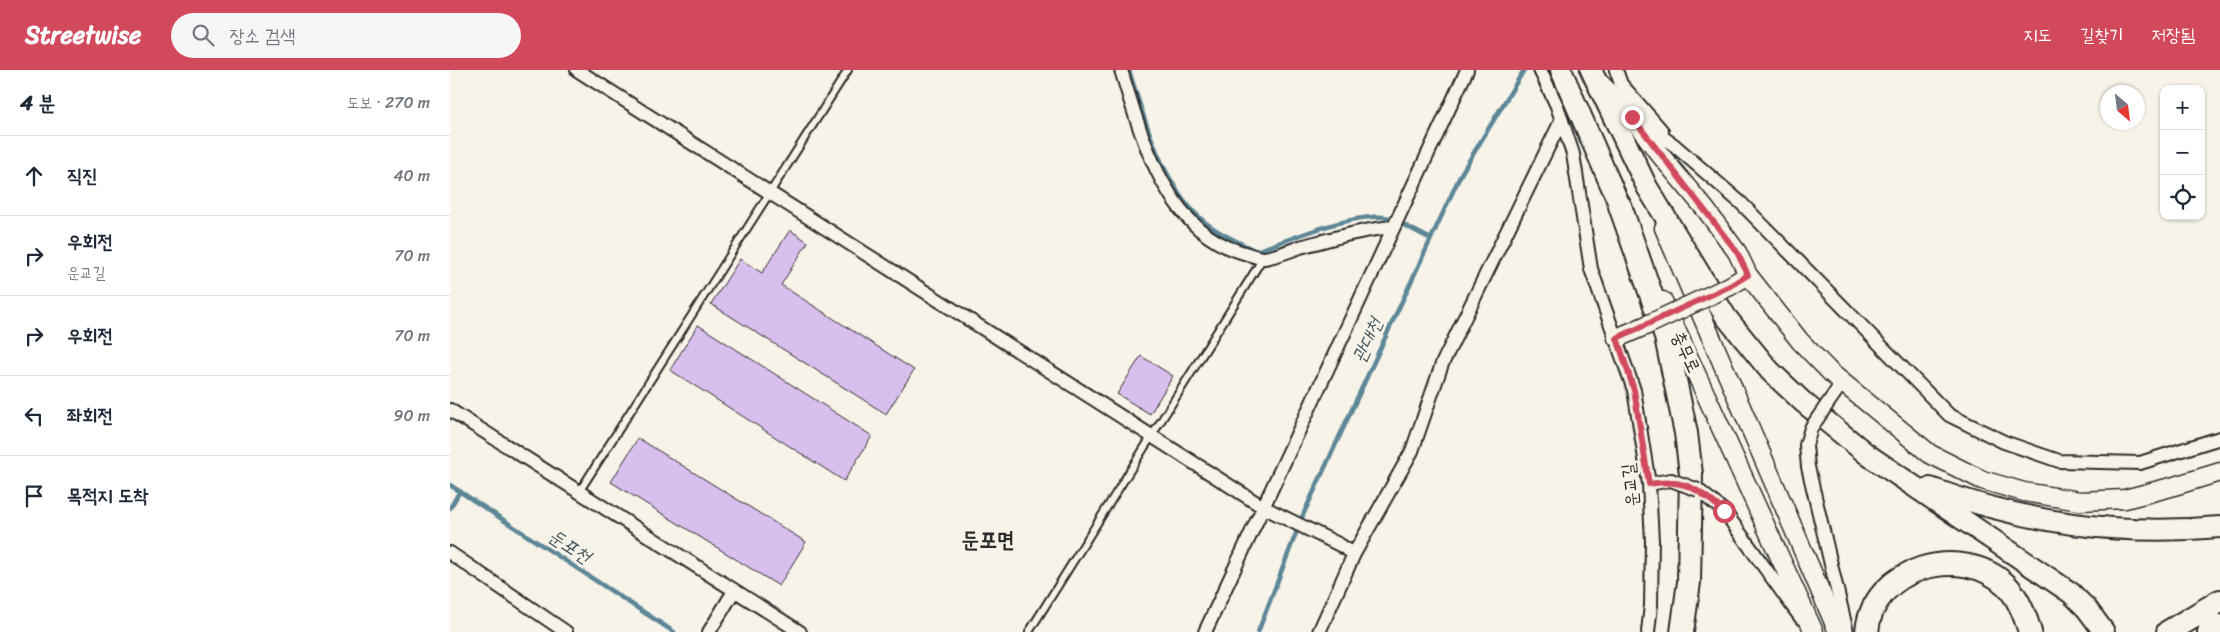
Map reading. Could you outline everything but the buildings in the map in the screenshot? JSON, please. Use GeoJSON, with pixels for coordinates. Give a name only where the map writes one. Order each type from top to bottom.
{"type":"FeatureCollection","features":[{"type":"Feature","properties":{"kind":"highway"},"geometry":{"type":"LineString","coordinates":[[1620,206],[1666,337],[1686,432],[1691,474],[1688,582],[1682,632]]}},
{"type":"Feature","properties":{"kind":"highway"},"geometry":{"type":"LineString","coordinates":[[1867,632],[1872,612],[1880,598],[1892,586],[1918,569],[1934,564],[1952,563],[1967,564],[2006,585],[2021,608],[2030,632]]}},
{"type":"Feature","properties":{"kind":"highway"},"geometry":{"type":"LineString","coordinates":[[2168,632],[2218,602]]}},
{"type":"Feature","properties":{"kind":"highway"},"geometry":{"type":"LineString","coordinates":[[2210,632],[2220,626]]}},
{"type":"Feature","properties":{"kind":"main road","name":"충무로"},"geometry":{"type":"LineString","coordinates":[[1593,74],[1647,187]]}},
{"type":"Feature","properties":{"kind":"main road","name":"충무로"},"geometry":{"type":"LineString","coordinates":[[1564,77],[1620,206]]}},
{"type":"Feature","properties":{"kind":"main road"},"geometry":{"type":"LineString","coordinates":[[1647,187],[1726,317],[1770,371],[1803,402],[1868,455],[2071,593],[2087,608],[2104,632]]}},
{"type":"Feature","properties":{"kind":"main road"},"geometry":{"type":"LineString","coordinates":[[1868,455],[1930,488],[1990,508],[2032,518],[2096,528],[2141,531],[2220,527]]}},
{"type":"Feature","properties":{"kind":"street"},"geometry":{"type":"LineString","coordinates":[[576,70],[768,194],[1267,509],[1340,545],[1354,554]]}},
{"type":"Feature","properties":{"kind":"street"},"geometry":{"type":"LineString","coordinates":[[1121,70],[1143,141],[1162,179],[1192,224],[1232,249],[1263,258],[1364,229],[1393,227]]}},
{"type":"Feature","properties":{"kind":"street"},"geometry":{"type":"LineString","coordinates":[[1205,632],[1267,509],[1393,227],[1467,70]]}},
{"type":"Feature","properties":{"kind":"street","name":"운교길"},"geometry":{"type":"LineString","coordinates":[[1540,70],[1557,106],[1573,154],[1591,269],[1634,390],[1649,484],[1652,541],[1651,605],[1648,632]]}},
{"type":"Feature","properties":{"kind":"street"},"geometry":{"type":"LineString","coordinates":[[1616,70],[1621,84],[1674,144],[1741,203],[1949,414],[2004,442],[2059,461],[2140,463],[2220,438]]}},
{"type":"Feature","properties":{"kind":"street"},"geometry":{"type":"LineString","coordinates":[[1593,74],[1632,117],[1657,151],[1712,217],[1737,252],[1748,275],[1800,341],[1842,383],[1930,454],[1982,480],[2024,492],[2080,501],[2125,498],[2171,488],[2220,472]]}},
{"type":"Feature","properties":{"kind":"street"},"geometry":{"type":"LineString","coordinates":[[1632,117],[1674,144]]}},
{"type":"Feature","properties":{"kind":"street"},"geometry":{"type":"LineString","coordinates":[[1319,632],[1354,554],[1412,451],[1442,364],[1561,121]]}},
{"type":"Feature","properties":{"kind":"street","name":"충무로"},"geometry":{"type":"LineString","coordinates":[[1647,187],[1838,632]]}},
{"type":"Feature","properties":{"kind":"street","name":"충무로"},"geometry":{"type":"LineString","coordinates":[[1620,206],[1813,632]]}},
{"type":"Feature","properties":{"kind":"street"},"geometry":{"type":"LineString","coordinates":[[1617,338],[1730,286],[1748,275]]}},
{"type":"Feature","properties":{"kind":"street"},"geometry":{"type":"LineString","coordinates":[[1842,383],[1811,428],[1806,445],[1808,467],[1847,632]]}},
{"type":"Feature","properties":{"kind":"street"},"geometry":{"type":"LineString","coordinates":[[450,410],[800,632]]}},
{"type":"Feature","properties":{"kind":"street"},"geometry":{"type":"LineString","coordinates":[[1649,484],[1671,480],[1698,490],[1724,511],[1813,632]]}},
{"type":"Feature","properties":{"kind":"street"},"geometry":{"type":"LineString","coordinates":[[450,553],[566,632]]}},
{"type":"Feature","properties":{"kind":"street"},"geometry":{"type":"LineString","coordinates":[[709,632],[734,591]]}},
{"type":"Feature","properties":{"kind":"lane"},"geometry":{"type":"LineString","coordinates":[[579,492],[848,70]]}},
{"type":"Feature","properties":{"kind":"lane"},"geometry":{"type":"LineString","coordinates":[[1029,632],[1153,438],[1263,258]]}},
{"type":"Feature","properties":{"kind":"waterway"},"geometry":{"type":"LineString","coordinates":[[1129,70],[1148,129],[1164,168],[1186,203],[1200,218],[1220,232],[1256,251],[1342,222],[1360,218],[1389,218]]}},
{"type":"Feature","properties":{"kind":"waterway","name":"관대천"},"geometry":{"type":"LineString","coordinates":[[1258,632],[1303,515],[1461,174],[1524,70]]}},
{"type":"Feature","properties":{"kind":"waterway"},"geometry":{"type":"LineString","coordinates":[[1404,225],[1431,239]]}},
{"type":"Feature","properties":{"kind":"waterway","name":"둔포천"},"geometry":{"type":"LineString","coordinates":[[450,485],[674,632]]}},
{"type":"Feature","properties":{"kind":"waterway"},"geometry":{"type":"LineString","coordinates":[[450,508],[460,491]]}},
{"type":"Feature","properties":{"kind":"district","name":"둔포면"},"geometry":{"type":"Point","coordinates":[988,539]}},
{"type":"Feature","properties":{"kind":"route"},"geometry":{"type":"LineString","coordinates":[[1632,117],[1737,252],[1748,275],[1730,286],[1617,338],[1634,390],[1649,484],[1671,480],[1698,490],[1724,511]]}}]}
